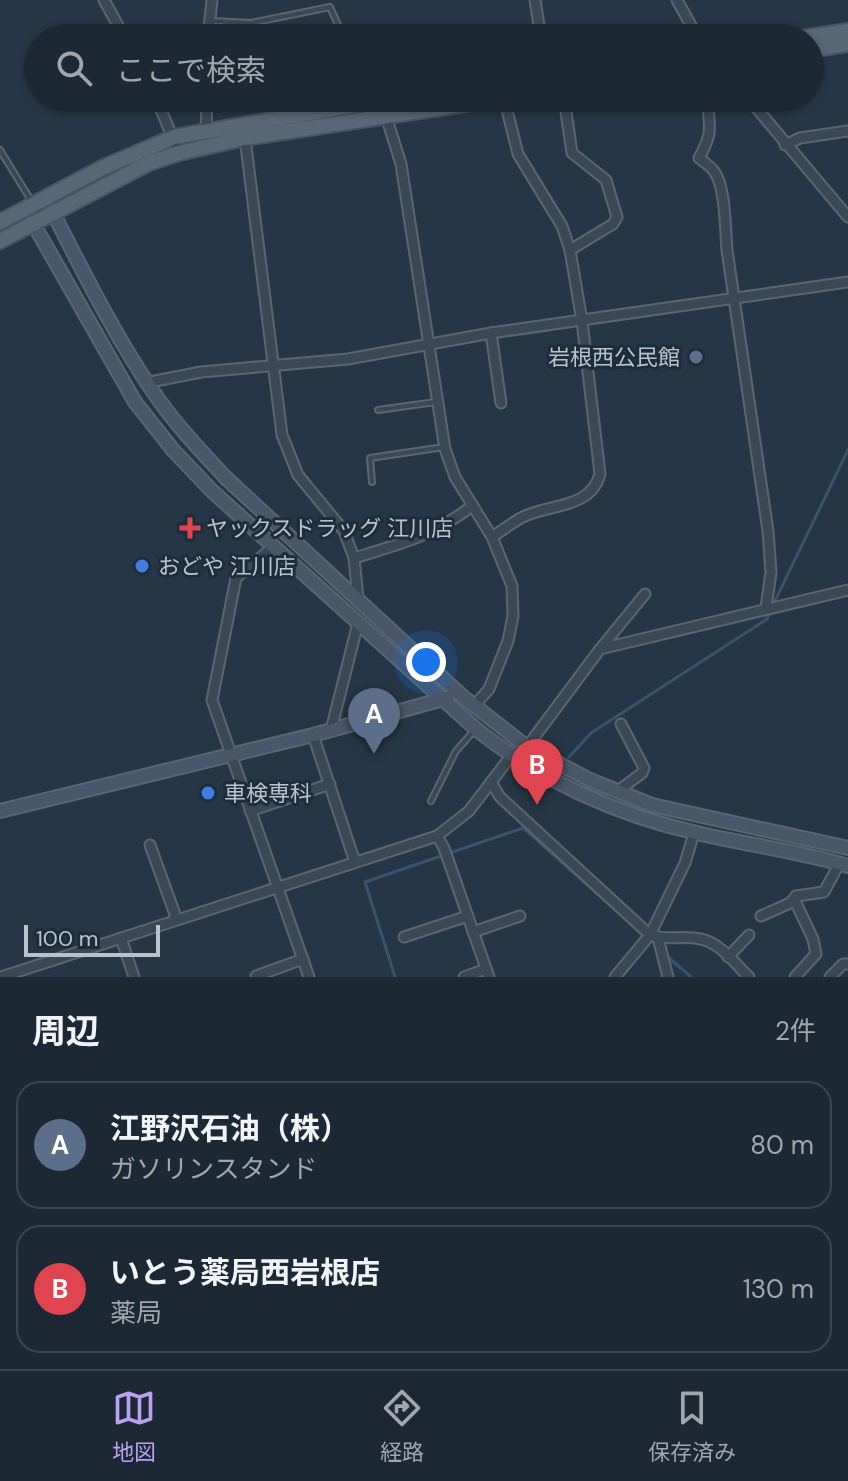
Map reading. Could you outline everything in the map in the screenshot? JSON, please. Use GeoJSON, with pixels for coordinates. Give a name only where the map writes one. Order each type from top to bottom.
{"type":"FeatureCollection","features":[{"type":"Feature","properties":{"kind":"main road"},"geometry":{"type":"LineString","coordinates":[[824,35],[848,31]]}},
{"type":"Feature","properties":{"kind":"main road"},"geometry":{"type":"LineString","coordinates":[[824,48],[848,44]]}},
{"type":"Feature","properties":{"kind":"main road"},"geometry":{"type":"LineString","coordinates":[[0,222],[102,168],[174,137],[315,112]]}},
{"type":"Feature","properties":{"kind":"main road"},"geometry":{"type":"LineString","coordinates":[[0,241],[149,163],[179,153],[245,138],[412,112]]}},
{"type":"Feature","properties":{"kind":"street"},"geometry":{"type":"LineString","coordinates":[[104,0],[117,24]]}},
{"type":"Feature","properties":{"kind":"street"},"geometry":{"type":"LineString","coordinates":[[210,24],[212,0]]}},
{"type":"Feature","properties":{"kind":"street"},"geometry":{"type":"LineString","coordinates":[[535,0],[539,24]]}},
{"type":"Feature","properties":{"kind":"street"},"geometry":{"type":"LineString","coordinates":[[677,0],[690,24]]}},
{"type":"Feature","properties":{"kind":"street"},"geometry":{"type":"LineString","coordinates":[[162,112],[179,153]]}},
{"type":"Feature","properties":{"kind":"street"},"geometry":{"type":"LineString","coordinates":[[206,131],[207,112]]}},
{"type":"Feature","properties":{"kind":"street"},"geometry":{"type":"LineString","coordinates":[[492,537],[525,516],[583,499],[598,482],[600,464],[570,250],[562,226],[518,154],[508,112]]}},
{"type":"Feature","properties":{"kind":"street"},"geometry":{"type":"LineString","coordinates":[[566,112],[572,153],[606,180],[617,217],[613,224],[570,250]]}},
{"type":"Feature","properties":{"kind":"street"},"geometry":{"type":"LineString","coordinates":[[710,112],[710,139],[699,158],[719,181],[768,531],[771,572],[766,608]]}},
{"type":"Feature","properties":{"kind":"street"},"geometry":{"type":"LineString","coordinates":[[759,112],[848,217]]}},
{"type":"Feature","properties":{"kind":"street"},"geometry":{"type":"LineString","coordinates":[[386,116],[401,164],[444,447],[455,477],[492,537],[512,586],[513,616],[498,668],[489,689],[474,706]]}},
{"type":"Feature","properties":{"kind":"street"},"geometry":{"type":"LineString","coordinates":[[785,145],[800,138],[848,131]]}},
{"type":"Feature","properties":{"kind":"street"},"geometry":{"type":"LineString","coordinates":[[245,138],[275,366],[279,420],[292,463],[344,531],[354,558],[358,598]]}},
{"type":"Feature","properties":{"kind":"street"},"geometry":{"type":"LineString","coordinates":[[761,916],[790,903],[796,896],[824,892],[844,865],[694,833],[624,811],[576,792],[511,756],[476,729],[212,491],[173,450],[135,402],[34,224],[35,203],[54,214],[149,385],[190,439],[226,478],[474,706],[527,747],[590,780],[652,805],[848,848]]}},
{"type":"Feature","properties":{"kind":"street"},"geometry":{"type":"LineString","coordinates":[[149,385],[155,381],[201,372],[348,359],[491,333],[847,282]]}},
{"type":"Feature","properties":{"kind":"street"},"geometry":{"type":"LineString","coordinates":[[491,333],[501,403]]}},
{"type":"Feature","properties":{"kind":"street"},"geometry":{"type":"LineString","coordinates":[[354,558],[430,534],[472,506]]}},
{"type":"Feature","properties":{"kind":"street"},"geometry":{"type":"LineString","coordinates":[[273,547],[236,578],[212,700],[309,977]]}},
{"type":"Feature","properties":{"kind":"street"},"geometry":{"type":"LineString","coordinates":[[600,649],[848,590]]}},
{"type":"Feature","properties":{"kind":"street"},"geometry":{"type":"LineString","coordinates":[[1,977],[437,836],[469,811],[511,756],[527,747],[645,594]]}},
{"type":"Feature","properties":{"kind":"street"},"geometry":{"type":"LineString","coordinates":[[331,730],[358,623]]}},
{"type":"Feature","properties":{"kind":"street"},"geometry":{"type":"LineString","coordinates":[[0,811],[462,696]]}},
{"type":"Feature","properties":{"kind":"street"},"geometry":{"type":"LineString","coordinates":[[618,791],[642,773],[644,768],[621,724]]}},
{"type":"Feature","properties":{"kind":"street"},"geometry":{"type":"LineString","coordinates":[[313,735],[355,862]]}},
{"type":"Feature","properties":{"kind":"street"},"geometry":{"type":"LineString","coordinates":[[491,782],[500,797],[654,936],[668,977]]}},
{"type":"Feature","properties":{"kind":"street"},"geometry":{"type":"LineString","coordinates":[[250,811],[330,784]]}},
{"type":"Feature","properties":{"kind":"street"},"geometry":{"type":"LineString","coordinates":[[615,977],[654,936],[685,863],[694,833]]}},
{"type":"Feature","properties":{"kind":"street"},"geometry":{"type":"LineString","coordinates":[[437,836],[444,848],[487,973],[464,977]]}},
{"type":"Feature","properties":{"kind":"street"},"geometry":{"type":"LineString","coordinates":[[150,845],[177,920]]}},
{"type":"Feature","properties":{"kind":"street"},"geometry":{"type":"LineString","coordinates":[[795,977],[816,954],[813,939],[795,901],[796,896]]}},
{"type":"Feature","properties":{"kind":"street"},"geometry":{"type":"LineString","coordinates":[[404,937],[468,916]]}},
{"type":"Feature","properties":{"kind":"street"},"geometry":{"type":"LineString","coordinates":[[473,932],[520,916]]}},
{"type":"Feature","properties":{"kind":"street"},"geometry":{"type":"LineString","coordinates":[[728,957],[749,935]]}},
{"type":"Feature","properties":{"kind":"street"},"geometry":{"type":"LineString","coordinates":[[654,936],[699,938],[712,942],[749,977]]}},
{"type":"Feature","properties":{"kind":"street"},"geometry":{"type":"LineString","coordinates":[[121,938],[134,977]]}},
{"type":"Feature","properties":{"kind":"street"},"geometry":{"type":"LineString","coordinates":[[256,976],[303,959]]}},
{"type":"Feature","properties":{"kind":"street"},"geometry":{"type":"LineString","coordinates":[[830,977],[843,964],[848,964]]}},
{"type":"Feature","properties":{"kind":"lane"},"geometry":{"type":"LineString","coordinates":[[210,20],[251,23],[330,7],[338,24]]}},
{"type":"Feature","properties":{"kind":"lane"},"geometry":{"type":"LineString","coordinates":[[0,150],[35,203]]}},
{"type":"Feature","properties":{"kind":"lane"},"geometry":{"type":"LineString","coordinates":[[378,410],[436,402]]}},
{"type":"Feature","properties":{"kind":"lane"},"geometry":{"type":"LineString","coordinates":[[372,482],[370,458],[444,447]]}},
{"type":"Feature","properties":{"kind":"lane"},"geometry":{"type":"LineString","coordinates":[[431,801],[456,751],[476,729]]}},
{"type":"Feature","properties":{"kind":"waterway"},"geometry":{"type":"LineString","coordinates":[[773,605],[848,450]]}},
{"type":"Feature","properties":{"kind":"waterway"},"geometry":{"type":"LineString","coordinates":[[569,757],[591,733],[767,619],[770,612]]}},
{"type":"Feature","properties":{"kind":"waterway"},"geometry":{"type":"LineString","coordinates":[[395,977],[365,882],[523,828],[640,932]]}},
{"type":"Feature","properties":{"kind":"waterway"},"geometry":{"type":"LineString","coordinates":[[667,956],[691,977]]}},
{"type":"Feature","properties":{"kind":"place","name":"岩根西公民館"},"geometry":{"type":"Point","coordinates":[696,357]}},
{"type":"Feature","properties":{"kind":"place","name":"ヤックスドラッグ 江川店"},"geometry":{"type":"Point","coordinates":[190,528]}},
{"type":"Feature","properties":{"kind":"place","name":"おどや 江川店"},"geometry":{"type":"Point","coordinates":[142,566]}},
{"type":"Feature","properties":{"kind":"place","name":"江野沢石油（株）"},"geometry":{"type":"Point","coordinates":[374,754]}},
{"type":"Feature","properties":{"kind":"place","name":"車検専科"},"geometry":{"type":"Point","coordinates":[208,793]}},
{"type":"Feature","properties":{"kind":"place","name":"いとう薬局西岩根店"},"geometry":{"type":"Point","coordinates":[537,805]}}]}
